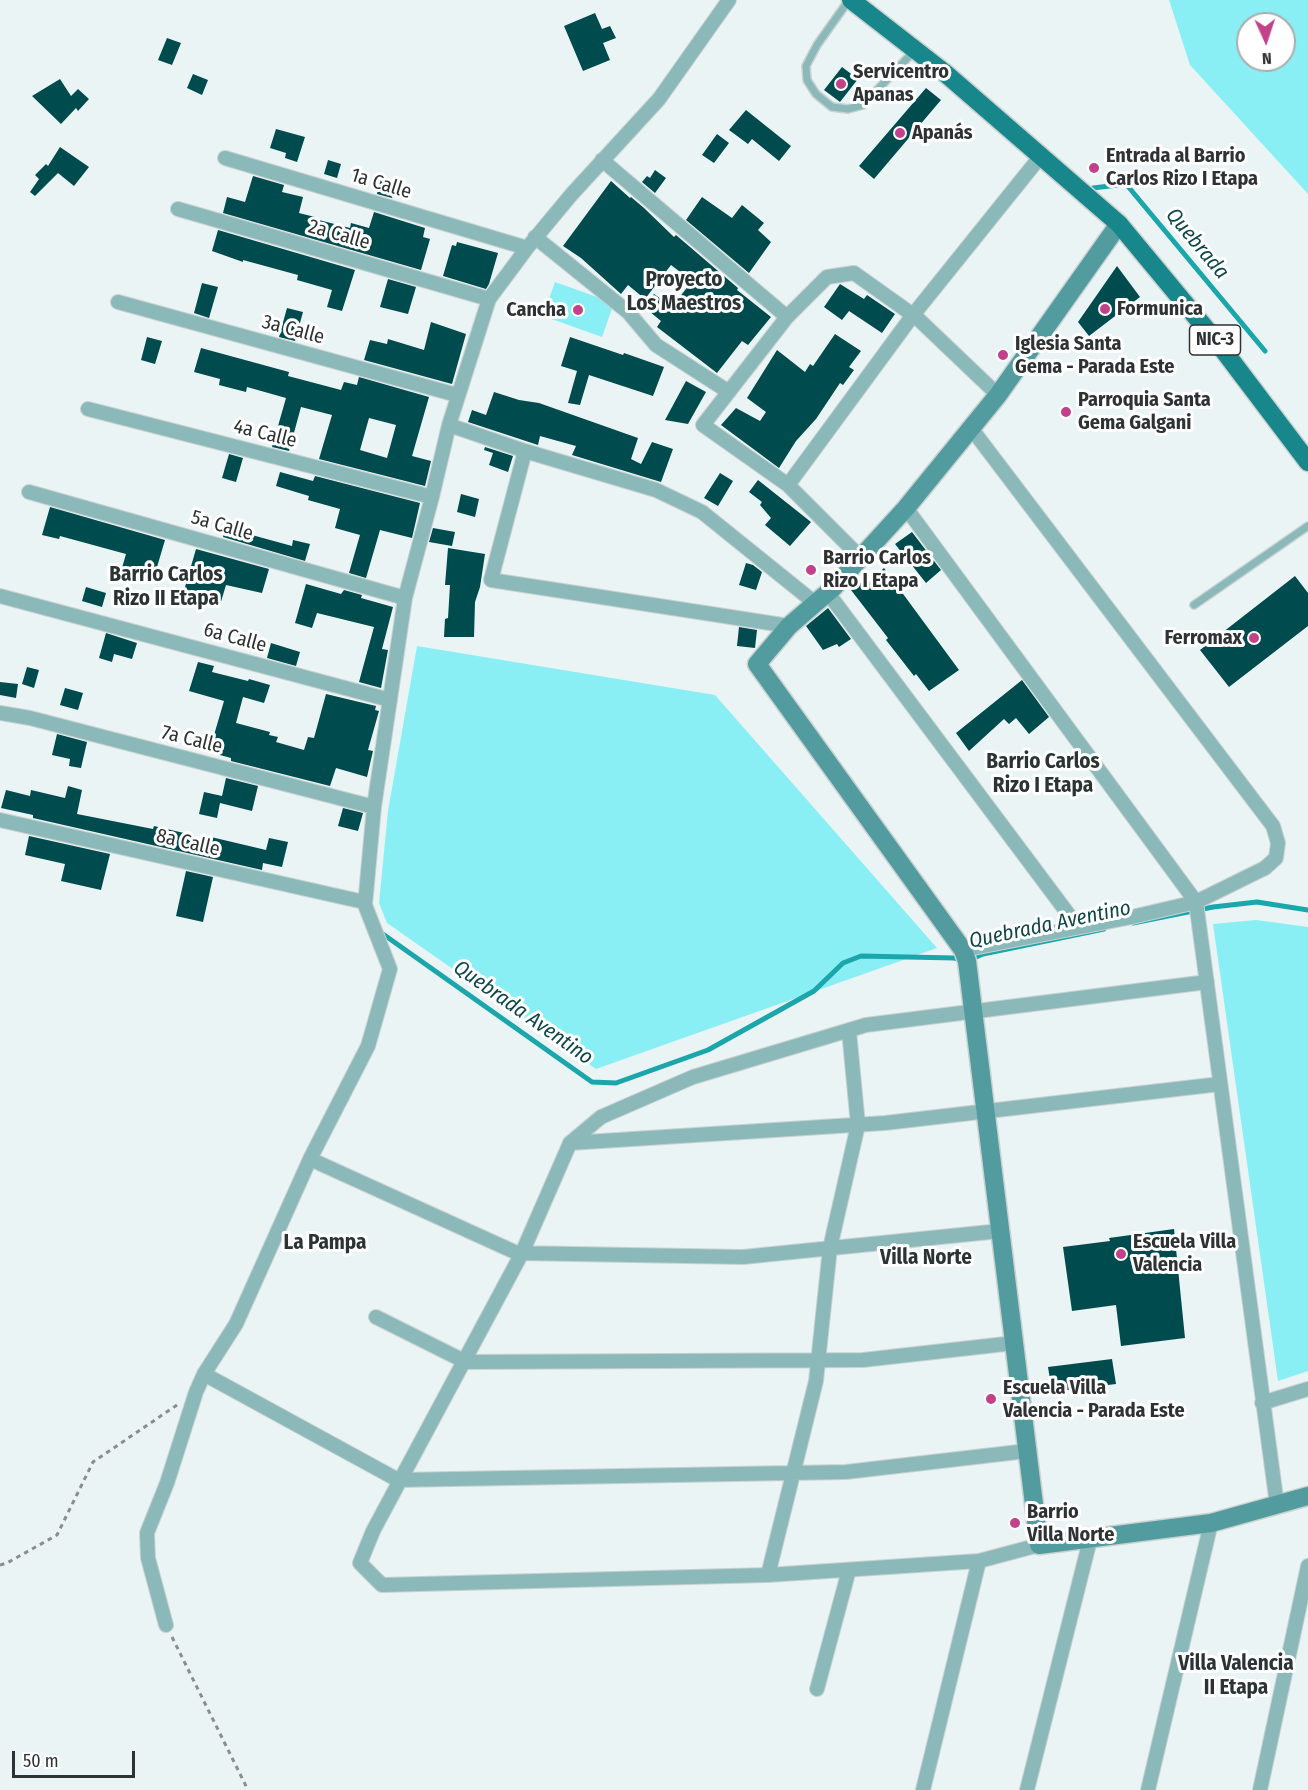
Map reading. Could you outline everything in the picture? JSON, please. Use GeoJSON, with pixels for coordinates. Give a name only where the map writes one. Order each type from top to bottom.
{"type":"FeatureCollection","features":[{"type":"Feature","properties":{"kind":"main road","name":"NIC-3"},"geometry":{"type":"LineString","coordinates":[[850,0],[945,73],[1119,224],[1221,347],[1308,462]]}},
{"type":"Feature","properties":{"kind":"street"},"geometry":{"type":"LineString","coordinates":[[166,1625],[148,1558],[147,1533],[167,1483],[196,1392],[204,1374],[236,1324],[310,1159],[368,1046],[390,969],[365,905],[374,807],[405,598],[457,395],[489,299],[531,243],[602,160],[659,99],[729,0]]}},
{"type":"Feature","properties":{"kind":"street"},"geometry":{"type":"LineString","coordinates":[[789,485],[913,315],[1040,157]]}},
{"type":"Feature","properties":{"kind":"street","name":"1a Calle"},"geometry":{"type":"LineString","coordinates":[[225,158],[531,243]]}},
{"type":"Feature","properties":{"kind":"street"},"geometry":{"type":"LineString","coordinates":[[602,160],[787,317]]}},
{"type":"Feature","properties":{"kind":"street","name":"2a Calle"},"geometry":{"type":"LineString","coordinates":[[178,209],[489,299]]}},
{"type":"Feature","properties":{"kind":"street"},"geometry":{"type":"LineString","coordinates":[[1039,1545],[967,961],[963,950],[757,664],[789,626],[862,559],[906,508],[998,395],[1119,224]]}},
{"type":"Feature","properties":{"kind":"street"},"geometry":{"type":"LineString","coordinates":[[531,243],[628,312],[656,345],[729,392]]}},
{"type":"Feature","properties":{"kind":"street"},"geometry":{"type":"LineString","coordinates":[[862,559],[789,485],[703,425],[787,317],[827,277],[854,273],[913,315],[998,395]]}},
{"type":"Feature","properties":{"kind":"street","name":"3a Calle"},"geometry":{"type":"LineString","coordinates":[[118,302],[457,395]]}},
{"type":"Feature","properties":{"kind":"street","name":"4a Calle"},"geometry":{"type":"LineString","coordinates":[[88,408],[432,497]]}},
{"type":"Feature","properties":{"kind":"street"},"geometry":{"type":"LineString","coordinates":[[449,425],[525,451],[656,490],[702,512],[821,598],[1078,927]]}},
{"type":"Feature","properties":{"kind":"street"},"geometry":{"type":"LineString","coordinates":[[963,950],[1196,902],[1265,868],[1276,858],[1278,843],[1273,826],[971,428]]}},
{"type":"Feature","properties":{"kind":"street"},"geometry":{"type":"LineString","coordinates":[[525,451],[491,580],[789,626]]}},
{"type":"Feature","properties":{"kind":"street","name":"5a Calle"},"geometry":{"type":"LineString","coordinates":[[29,492],[405,598]]}},
{"type":"Feature","properties":{"kind":"street"},"geometry":{"type":"LineString","coordinates":[[906,508],[1196,902],[1277,1504]]}},
{"type":"Feature","properties":{"kind":"street","name":"6a Calle"},"geometry":{"type":"LineString","coordinates":[[0,596],[390,699]]}},
{"type":"Feature","properties":{"kind":"street","name":"7a Calle"},"geometry":{"type":"LineString","coordinates":[[0,713],[41,721],[374,807]]}},
{"type":"Feature","properties":{"kind":"street","name":"8a Calle"},"geometry":{"type":"LineString","coordinates":[[0,820],[364,902],[365,905]]}},
{"type":"Feature","properties":{"kind":"street"},"geometry":{"type":"LineString","coordinates":[[1207,982],[866,1025],[693,1077],[601,1117],[570,1143],[522,1253],[373,1531],[360,1563],[381,1585],[768,1575],[979,1561],[1039,1545],[1211,1523],[1308,1496]]}},
{"type":"Feature","properties":{"kind":"street"},"geometry":{"type":"LineString","coordinates":[[768,1575],[816,1381],[830,1248],[858,1125],[849,1031]]}},
{"type":"Feature","properties":{"kind":"street"},"geometry":{"type":"LineString","coordinates":[[570,1143],[858,1125],[1220,1084]]}},
{"type":"Feature","properties":{"kind":"street"},"geometry":{"type":"LineString","coordinates":[[310,1159],[517,1253],[743,1257],[1000,1231]]}},
{"type":"Feature","properties":{"kind":"street"},"geometry":{"type":"LineString","coordinates":[[376,1317],[464,1362],[862,1360],[1014,1343]]}},
{"type":"Feature","properties":{"kind":"street"},"geometry":{"type":"LineString","coordinates":[[204,1374],[400,1480],[846,1472],[1027,1451]]}},
{"type":"Feature","properties":{"kind":"street"},"geometry":{"type":"LineString","coordinates":[[1262,1403],[1308,1389]]}},
{"type":"Feature","properties":{"kind":"street"},"geometry":{"type":"LineString","coordinates":[[1148,1790],[1211,1523]]}},
{"type":"Feature","properties":{"kind":"street"},"geometry":{"type":"LineString","coordinates":[[1027,1790],[1090,1540]]}},
{"type":"Feature","properties":{"kind":"street"},"geometry":{"type":"LineString","coordinates":[[923,1790],[979,1561]]}},
{"type":"Feature","properties":{"kind":"street"},"geometry":{"type":"LineString","coordinates":[[1260,1790],[1308,1566]]}},
{"type":"Feature","properties":{"kind":"street"},"geometry":{"type":"LineString","coordinates":[[817,1689],[849,1570]]}},
{"type":"Feature","properties":{"kind":"lane"},"geometry":{"type":"LineString","coordinates":[[850,0],[817,45],[807,66],[807,80],[816,94],[832,107],[848,109],[863,105],[915,50]]}},
{"type":"Feature","properties":{"kind":"lane"},"geometry":{"type":"LineString","coordinates":[[1194,605],[1308,526]]}},
{"type":"Feature","properties":{"kind":"path"},"geometry":{"type":"LineString","coordinates":[[0,1564],[7,1563],[57,1535],[93,1462],[196,1392]]}},
{"type":"Feature","properties":{"kind":"path"},"geometry":{"type":"LineString","coordinates":[[166,1625],[248,1790]]}},
{"type":"Feature","properties":{"kind":"shaded area"},"geometry":{"type":"Polygon","coordinates":[[[1169,0],[1308,0],[1308,194],[1190,65],[1169,0]]]}},
{"type":"Feature","properties":{"kind":"shaded area","name":"Cancha"},"geometry":{"type":"Polygon","coordinates":[[[555,282],[614,303],[602,337],[543,316],[555,282]]]}},
{"type":"Feature","properties":{"kind":"shaded area"},"geometry":{"type":"Polygon","coordinates":[[[417,646],[715,695],[937,948],[596,1069],[387,923],[379,903],[388,811],[417,646]]]}},
{"type":"Feature","properties":{"kind":"shaded area"},"geometry":{"type":"Polygon","coordinates":[[[1256,920],[1308,927],[1308,1371],[1278,1381],[1213,924],[1256,920]]]}},
{"type":"Feature","properties":{"kind":"building"},"geometry":{"type":"Polygon","coordinates":[[[595,13],[602,29],[610,26],[616,38],[603,43],[610,60],[583,71],[564,26],[595,13]]]}},
{"type":"Feature","properties":{"kind":"building"},"geometry":{"type":"Polygon","coordinates":[[[167,38],[181,43],[172,65],[158,60],[167,38]]]}},
{"type":"Feature","properties":{"kind":"building","name":"Servicentro Apanas"},"geometry":{"type":"Polygon","coordinates":[[[842,67],[858,79],[840,102],[824,90],[842,67]]]}},
{"type":"Feature","properties":{"kind":"building"},"geometry":{"type":"Polygon","coordinates":[[[193,74],[208,80],[202,95],[187,88],[193,74]]]}},
{"type":"Feature","properties":{"kind":"building"},"geometry":{"type":"Polygon","coordinates":[[[60,79],[71,96],[78,89],[89,99],[78,111],[76,108],[61,124],[32,96],[60,79]]]}},
{"type":"Feature","properties":{"kind":"building","name":"Apanás"},"geometry":{"type":"Polygon","coordinates":[[[926,88],[941,100],[874,179],[859,166],[926,88]]]}},
{"type":"Feature","properties":{"kind":"building"},"geometry":{"type":"Polygon","coordinates":[[[746,110],[791,146],[779,161],[752,139],[748,144],[729,130],[746,110]]]}},
{"type":"Feature","properties":{"kind":"building"},"geometry":{"type":"Polygon","coordinates":[[[276,129],[305,137],[297,162],[285,158],[286,153],[270,148],[276,129]]]}},
{"type":"Feature","properties":{"kind":"building"},"geometry":{"type":"Polygon","coordinates":[[[717,134],[729,143],[714,163],[702,155],[717,134]]]}},
{"type":"Feature","properties":{"kind":"building"},"geometry":{"type":"Polygon","coordinates":[[[60,147],[89,167],[74,186],[58,173],[35,196],[30,192],[39,179],[35,175],[46,164],[48,166],[60,147]]]}},
{"type":"Feature","properties":{"kind":"building"},"geometry":{"type":"Polygon","coordinates":[[[328,160],[341,164],[337,178],[324,174],[328,160]]]}},
{"type":"Feature","properties":{"kind":"building"},"geometry":{"type":"Polygon","coordinates":[[[655,170],[666,178],[655,193],[642,182],[647,176],[650,178],[655,170]]]}},
{"type":"Feature","properties":{"kind":"building"},"geometry":{"type":"Polygon","coordinates":[[[253,176],[284,185],[282,192],[303,197],[299,213],[315,217],[315,219],[350,228],[351,223],[369,228],[374,212],[425,228],[423,237],[430,239],[421,270],[223,213],[227,197],[245,202],[253,176]]]}},
{"type":"Feature","properties":{"kind":"building"},"geometry":{"type":"Polygon","coordinates":[[[381,179],[396,184],[392,198],[377,194],[381,179]]]}},
{"type":"Feature","properties":{"kind":"building"},"geometry":{"type":"Polygon","coordinates":[[[611,181],[674,237],[676,235],[771,317],[748,345],[742,341],[717,373],[657,327],[661,321],[644,307],[654,294],[672,307],[692,281],[671,265],[645,299],[628,285],[621,294],[581,258],[563,246],[611,181]]]}},
{"type":"Feature","properties":{"kind":"building"},"geometry":{"type":"Polygon","coordinates":[[[702,197],[732,218],[742,205],[764,223],[758,230],[771,242],[749,273],[686,220],[702,197]]]}},
{"type":"Feature","properties":{"kind":"building"},"geometry":{"type":"Polygon","coordinates":[[[218,230],[355,270],[342,311],[327,307],[332,290],[297,280],[298,275],[243,260],[243,262],[212,251],[218,230]]]}},
{"type":"Feature","properties":{"kind":"building"},"geometry":{"type":"Polygon","coordinates":[[[457,242],[498,253],[486,289],[443,276],[452,245],[456,246],[457,242]]]}},
{"type":"Feature","properties":{"kind":"building","name":"Formunica"},"geometry":{"type":"Polygon","coordinates":[[[1117,266],[1140,297],[1089,336],[1078,322],[1117,266]]]}},
{"type":"Feature","properties":{"kind":"building"},"geometry":{"type":"Polygon","coordinates":[[[388,279],[416,287],[408,314],[380,307],[388,279]]]}},
{"type":"Feature","properties":{"kind":"building"},"geometry":{"type":"Polygon","coordinates":[[[202,283],[218,287],[209,318],[194,313],[202,283]]]}},
{"type":"Feature","properties":{"kind":"building"},"geometry":{"type":"Polygon","coordinates":[[[840,284],[864,299],[867,295],[895,314],[882,333],[849,311],[842,320],[824,307],[840,284]]]}},
{"type":"Feature","properties":{"kind":"building"},"geometry":{"type":"Polygon","coordinates":[[[287,308],[303,312],[295,341],[279,337],[287,308]]]}},
{"type":"Feature","properties":{"kind":"building"},"geometry":{"type":"Polygon","coordinates":[[[431,322],[466,334],[452,384],[364,360],[370,340],[387,344],[388,339],[424,350],[431,322]]]}},
{"type":"Feature","properties":{"kind":"building"},"geometry":{"type":"Polygon","coordinates":[[[835,334],[861,351],[849,367],[854,370],[843,385],[840,383],[816,419],[796,441],[779,468],[721,425],[736,408],[760,421],[766,412],[747,398],[777,350],[805,372],[810,364],[813,366],[835,334]]]}},
{"type":"Feature","properties":{"kind":"building"},"geometry":{"type":"Polygon","coordinates":[[[147,337],[162,341],[155,364],[141,360],[147,337]]]}},
{"type":"Feature","properties":{"kind":"building"},"geometry":{"type":"Polygon","coordinates":[[[570,337],[664,367],[653,396],[589,375],[580,405],[568,403],[577,371],[561,366],[570,337]]]}},
{"type":"Feature","properties":{"kind":"building"},"geometry":{"type":"Polygon","coordinates":[[[201,348],[289,372],[288,376],[341,390],[344,382],[357,385],[359,377],[429,397],[412,456],[431,461],[425,486],[319,459],[332,415],[301,407],[289,451],[272,447],[286,398],[247,387],[246,392],[219,385],[220,379],[194,372],[201,348]],[[369,418],[360,450],[387,458],[396,425],[369,418]]]}},
{"type":"Feature","properties":{"kind":"building"},"geometry":{"type":"Polygon","coordinates":[[[686,381],[706,392],[688,424],[665,420],[686,381]]]}},
{"type":"Feature","properties":{"kind":"building"},"geometry":{"type":"Polygon","coordinates":[[[494,392],[519,400],[539,403],[638,438],[631,459],[641,464],[652,442],[673,449],[661,482],[572,455],[576,446],[540,436],[538,445],[468,422],[472,410],[486,415],[494,392]]]}},
{"type":"Feature","properties":{"kind":"building"},"geometry":{"type":"Polygon","coordinates":[[[485,447],[513,456],[508,472],[489,465],[493,453],[484,450],[485,447]]]}},
{"type":"Feature","properties":{"kind":"building"},"geometry":{"type":"Polygon","coordinates":[[[229,454],[243,458],[236,482],[222,478],[229,454]]]}},
{"type":"Feature","properties":{"kind":"building"},"geometry":{"type":"Polygon","coordinates":[[[280,472],[313,481],[315,476],[420,503],[412,538],[380,530],[366,578],[349,573],[360,535],[335,528],[340,509],[308,500],[309,496],[276,486],[280,472]]]}},
{"type":"Feature","properties":{"kind":"building"},"geometry":{"type":"Polygon","coordinates":[[[720,473],[733,481],[718,506],[704,498],[720,473]]]}},
{"type":"Feature","properties":{"kind":"building"},"geometry":{"type":"Polygon","coordinates":[[[758,480],[811,522],[790,546],[765,525],[771,518],[760,505],[762,502],[749,492],[758,480]]]}},
{"type":"Feature","properties":{"kind":"building"},"geometry":{"type":"Polygon","coordinates":[[[461,494],[479,499],[475,517],[457,512],[461,494]]]}},
{"type":"Feature","properties":{"kind":"building"},"geometry":{"type":"Polygon","coordinates":[[[50,507],[165,540],[152,584],[120,575],[126,554],[60,536],[59,539],[42,535],[50,507]]]}},
{"type":"Feature","properties":{"kind":"building"},"geometry":{"type":"Polygon","coordinates":[[[227,522],[243,526],[241,532],[292,546],[293,540],[310,544],[305,561],[223,537],[227,522]]]}},
{"type":"Feature","properties":{"kind":"building"},"geometry":{"type":"Polygon","coordinates":[[[433,528],[455,532],[452,546],[429,542],[433,528]]]}},
{"type":"Feature","properties":{"kind":"building"},"geometry":{"type":"Polygon","coordinates":[[[912,532],[941,570],[926,583],[895,544],[912,532]]]}},
{"type":"Feature","properties":{"kind":"building"},"geometry":{"type":"Polygon","coordinates":[[[448,548],[485,554],[480,587],[475,602],[474,637],[444,637],[450,585],[445,585],[448,548]]]}},
{"type":"Feature","properties":{"kind":"building"},"geometry":{"type":"Polygon","coordinates":[[[196,549],[269,569],[262,593],[226,585],[220,605],[183,594],[196,549]]]}},
{"type":"Feature","properties":{"kind":"building"},"geometry":{"type":"Polygon","coordinates":[[[746,563],[762,572],[756,590],[739,585],[746,563]]]}},
{"type":"Feature","properties":{"kind":"building"},"geometry":{"type":"Polygon","coordinates":[[[884,568],[959,670],[929,691],[886,640],[888,638],[851,590],[866,579],[868,583],[884,568]]]}},
{"type":"Feature","properties":{"kind":"building","name":"Ferromax"},"geometry":{"type":"Polygon","coordinates":[[[1295,576],[1308,593],[1308,626],[1229,687],[1200,650],[1295,576]]]}},
{"type":"Feature","properties":{"kind":"building"},"geometry":{"type":"Polygon","coordinates":[[[306,584],[341,594],[344,590],[362,595],[361,598],[393,607],[382,649],[388,650],[381,688],[359,682],[374,627],[317,613],[312,628],[295,623],[306,584]]]}},
{"type":"Feature","properties":{"kind":"building"},"geometry":{"type":"Polygon","coordinates":[[[86,587],[106,593],[102,607],[82,601],[86,587]]]}},
{"type":"Feature","properties":{"kind":"building"},"geometry":{"type":"Polygon","coordinates":[[[828,608],[851,639],[839,647],[837,644],[823,650],[806,626],[828,608]]]}},
{"type":"Feature","properties":{"kind":"building"},"geometry":{"type":"Polygon","coordinates":[[[739,627],[757,630],[755,648],[737,646],[739,627]]]}},
{"type":"Feature","properties":{"kind":"building"},"geometry":{"type":"Polygon","coordinates":[[[106,633],[137,643],[132,659],[114,654],[112,662],[99,658],[106,633]]]}},
{"type":"Feature","properties":{"kind":"building"},"geometry":{"type":"Polygon","coordinates":[[[271,643],[300,652],[296,666],[267,658],[271,643]]]}},
{"type":"Feature","properties":{"kind":"building"},"geometry":{"type":"Polygon","coordinates":[[[198,662],[214,666],[212,672],[270,685],[264,703],[243,697],[236,723],[270,732],[269,735],[278,737],[276,742],[304,750],[308,737],[314,738],[326,694],[376,706],[375,710],[379,711],[368,750],[373,751],[367,777],[336,768],[330,786],[231,761],[231,758],[209,752],[224,701],[189,691],[198,662]]]}},
{"type":"Feature","properties":{"kind":"building"},"geometry":{"type":"Polygon","coordinates":[[[27,667],[39,670],[34,688],[22,684],[27,667]]]}},
{"type":"Feature","properties":{"kind":"building"},"geometry":{"type":"Polygon","coordinates":[[[1022,680],[1049,717],[1029,734],[1016,718],[1009,724],[1004,719],[969,751],[956,733],[1022,680]]]}},
{"type":"Feature","properties":{"kind":"building"},"geometry":{"type":"Polygon","coordinates":[[[0,682],[18,684],[16,698],[0,695],[0,682]]]}},
{"type":"Feature","properties":{"kind":"building"},"geometry":{"type":"Polygon","coordinates":[[[65,688],[83,693],[78,710],[60,705],[65,688]]]}},
{"type":"Feature","properties":{"kind":"building"},"geometry":{"type":"Polygon","coordinates":[[[57,734],[87,742],[81,768],[69,766],[70,759],[52,755],[57,734]]]}},
{"type":"Feature","properties":{"kind":"building"},"geometry":{"type":"Polygon","coordinates":[[[226,778],[258,786],[252,811],[220,803],[217,818],[199,814],[204,792],[222,796],[226,778]]]}},
{"type":"Feature","properties":{"kind":"building"},"geometry":{"type":"Polygon","coordinates":[[[68,786],[82,790],[77,814],[153,829],[154,826],[184,833],[183,838],[209,844],[211,837],[266,850],[269,838],[288,842],[282,867],[263,863],[262,870],[33,818],[33,815],[1,808],[6,790],[30,796],[31,790],[65,798],[68,786]]]}},
{"type":"Feature","properties":{"kind":"building"},"geometry":{"type":"Polygon","coordinates":[[[343,808],[363,813],[358,831],[338,826],[343,808]]]}},
{"type":"Feature","properties":{"kind":"building"},"geometry":{"type":"Polygon","coordinates":[[[29,836],[110,854],[101,890],[61,881],[65,864],[25,855],[29,836]]]}},
{"type":"Feature","properties":{"kind":"building"},"geometry":{"type":"Polygon","coordinates":[[[186,871],[213,877],[203,922],[176,916],[186,871]]]}},
{"type":"Feature","properties":{"kind":"building"},"geometry":{"type":"Polygon","coordinates":[[[1174,1229],[1185,1338],[1121,1346],[1116,1305],[1072,1311],[1063,1247],[1174,1229]]]}},
{"type":"Feature","properties":{"kind":"building"},"geometry":{"type":"Polygon","coordinates":[[[1112,1359],[1116,1384],[1052,1392],[1048,1367],[1112,1359]]]}},
{"type":"Feature","properties":{"kind":"waterway","name":"Quebrada"},"geometry":{"type":"LineString","coordinates":[[1093,188],[1126,184],[1265,351]]}},
{"type":"Feature","properties":{"kind":"waterway","name":"Quebrada Aventino"},"geometry":{"type":"LineString","coordinates":[[1133,923],[1213,907],[1257,902],[1308,910]]}},
{"type":"Feature","properties":{"kind":"waterway","name":"Quebrada Aventino"},"geometry":{"type":"LineString","coordinates":[[380,932],[592,1082],[616,1083],[708,1050],[814,991],[843,963],[861,956],[954,958],[967,961],[983,954],[1104,929]]}},
{"type":"Feature","properties":{"kind":"place","name":"Servicentro Apanas"},"geometry":{"type":"Point","coordinates":[841,84]}},
{"type":"Feature","properties":{"kind":"place","name":"Apanás"},"geometry":{"type":"Point","coordinates":[900,133]}},
{"type":"Feature","properties":{"kind":"place","name":"Entrada al Barrio Carlos Rizo I Etapa"},"geometry":{"type":"Point","coordinates":[1094,168]}},
{"type":"Feature","properties":{"kind":"place","name":"Formunica"},"geometry":{"type":"Point","coordinates":[1105,309]}},
{"type":"Feature","properties":{"kind":"place","name":"Cancha"},"geometry":{"type":"Point","coordinates":[578,310]}},
{"type":"Feature","properties":{"kind":"place","name":"Iglesia Santa Gema - Parada Este"},"geometry":{"type":"Point","coordinates":[1003,355]}},
{"type":"Feature","properties":{"kind":"place","name":"Parroquia Santa Gema Galgani"},"geometry":{"type":"Point","coordinates":[1066,412]}},
{"type":"Feature","properties":{"kind":"place","name":"Barrio Carlos Rizo I Etapa"},"geometry":{"type":"Point","coordinates":[811,570]}},
{"type":"Feature","properties":{"kind":"place","name":"Ferromax"},"geometry":{"type":"Point","coordinates":[1254,638]}},
{"type":"Feature","properties":{"kind":"place","name":"Escuela Villa Valencia"},"geometry":{"type":"Point","coordinates":[1121,1254]}},
{"type":"Feature","properties":{"kind":"place","name":"Escuela Villa Valencia - Parada Este"},"geometry":{"type":"Point","coordinates":[991,1399]}},
{"type":"Feature","properties":{"kind":"place","name":"Barrio Villa Norte"},"geometry":{"type":"Point","coordinates":[1015,1523]}},
{"type":"Feature","properties":{"kind":"district","name":"Proyecto Los Maestros"},"geometry":{"type":"Point","coordinates":[684,292]}},
{"type":"Feature","properties":{"kind":"district","name":"Barrio Carlos Rizo II Etapa"},"geometry":{"type":"Point","coordinates":[166,587]}},
{"type":"Feature","properties":{"kind":"district","name":"Barrio Carlos Rizo I Etapa"},"geometry":{"type":"Point","coordinates":[1043,774]}},
{"type":"Feature","properties":{"kind":"district","name":"La Pampa"},"geometry":{"type":"Point","coordinates":[325,1243]}},
{"type":"Feature","properties":{"kind":"district","name":"Villa Norte"},"geometry":{"type":"Point","coordinates":[926,1258]}},
{"type":"Feature","properties":{"kind":"district","name":"Villa Valencia II Etapa"},"geometry":{"type":"Point","coordinates":[1236,1676]}}]}
